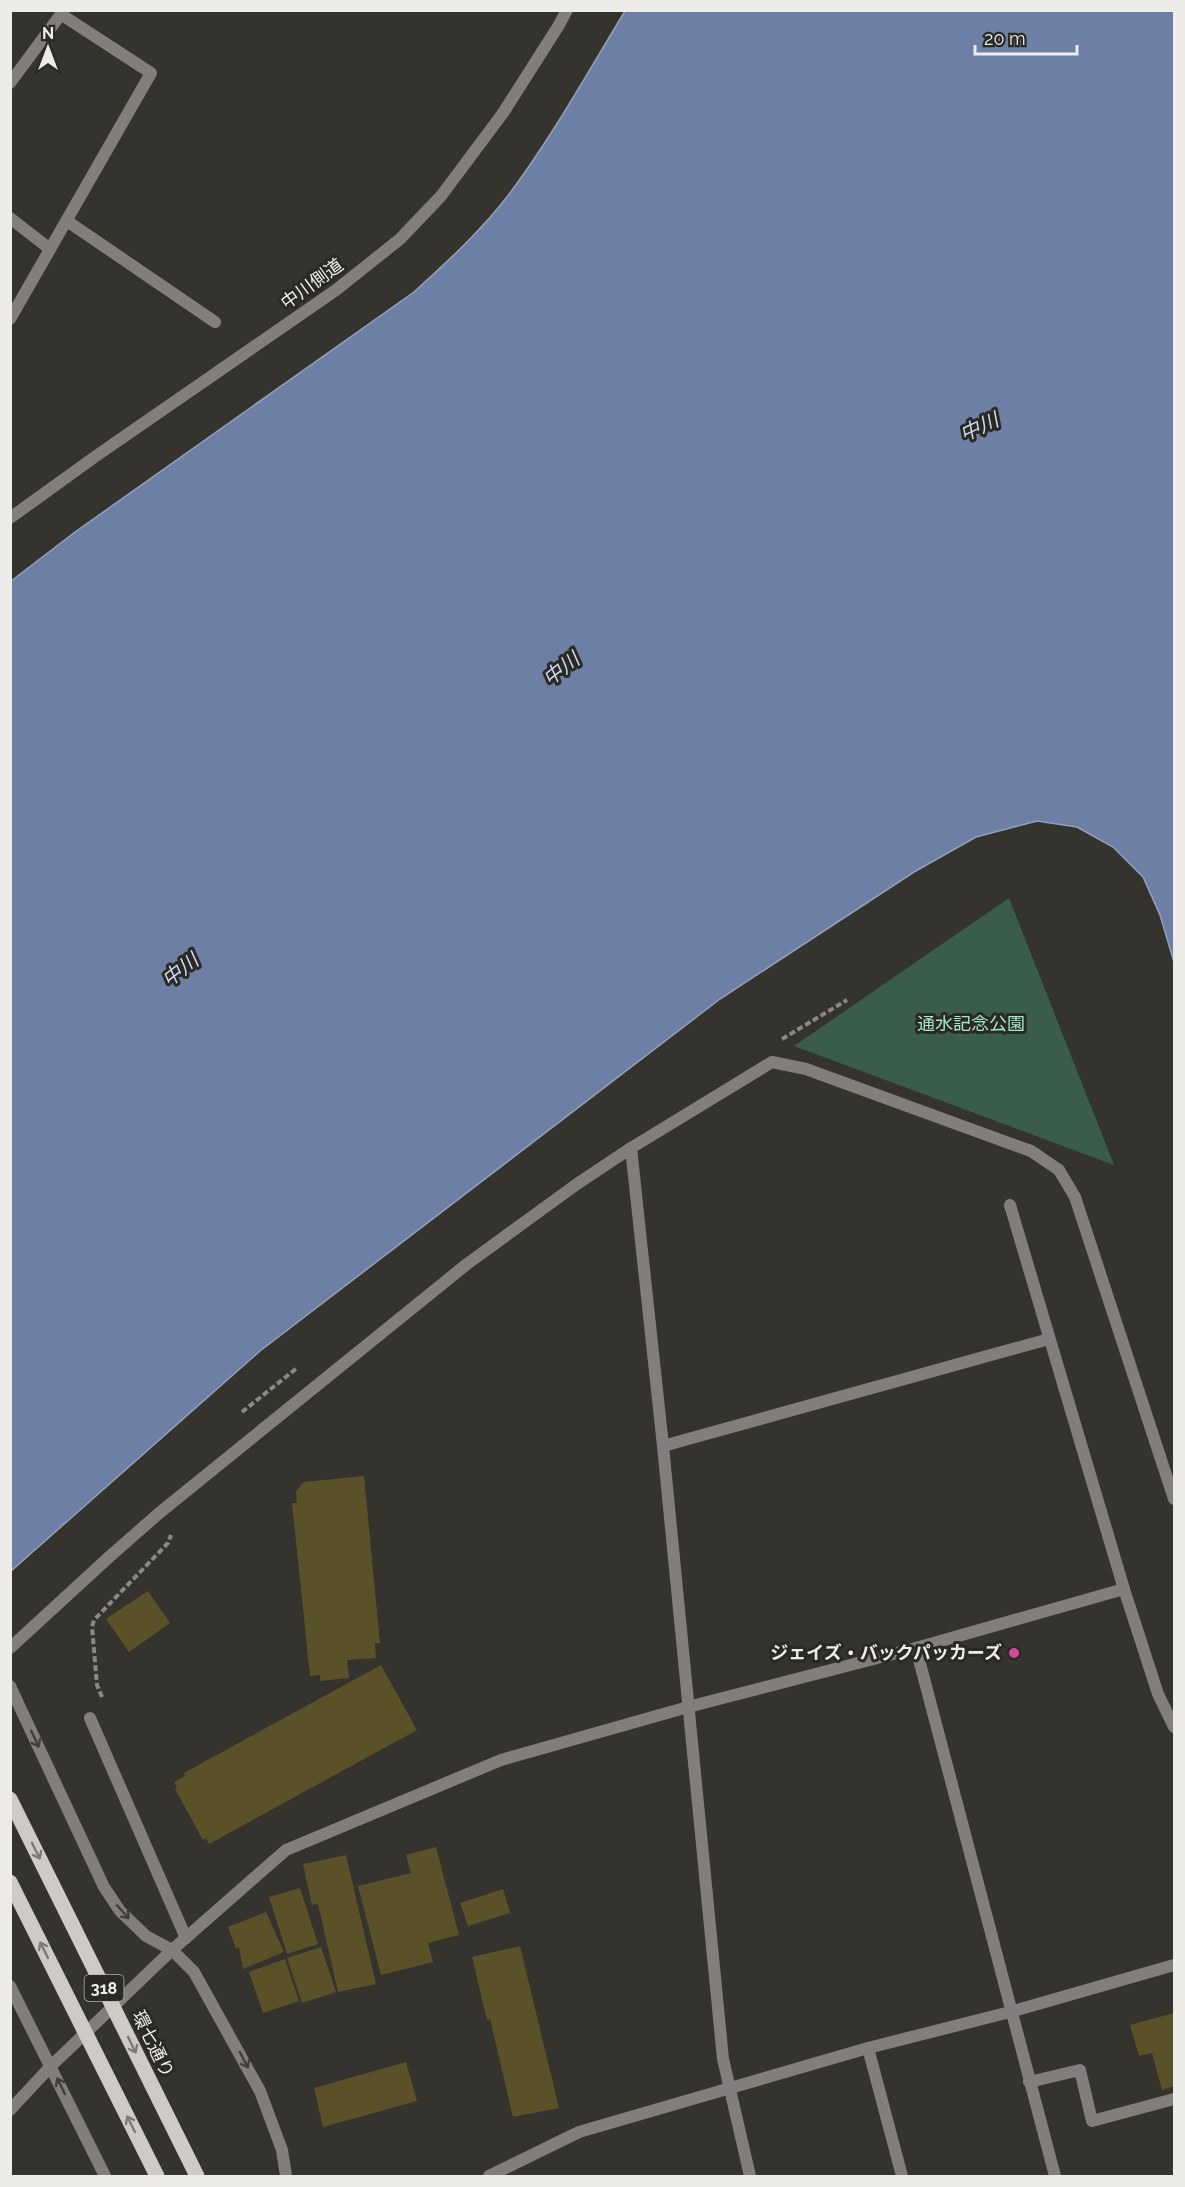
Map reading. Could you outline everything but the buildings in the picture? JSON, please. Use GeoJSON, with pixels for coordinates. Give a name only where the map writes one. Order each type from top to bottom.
{"type":"FeatureCollection","features":[{"type":"Feature","properties":{"kind":"main road","name":"環七通り"},"geometry":{"type":"LineString","coordinates":[[10,1799],[197,2176]]}},
{"type":"Feature","properties":{"kind":"main road","name":"318"},"geometry":{"type":"LineString","coordinates":[[10,1882],[157,2176]]}},
{"type":"Feature","properties":{"kind":"street","name":"中川側道"},"geometry":{"type":"LineString","coordinates":[[10,518],[336,290],[400,239],[441,196],[503,113],[567,10]]}},
{"type":"Feature","properties":{"kind":"street"},"geometry":{"type":"LineString","coordinates":[[10,83],[63,13],[151,73],[10,320]]}},
{"type":"Feature","properties":{"kind":"street"},"geometry":{"type":"LineString","coordinates":[[10,218],[50,249]]}},
{"type":"Feature","properties":{"kind":"street"},"geometry":{"type":"LineString","coordinates":[[67,221],[214,322]]}},
{"type":"Feature","properties":{"kind":"street"},"geometry":{"type":"LineString","coordinates":[[10,1648],[158,1515],[467,1264],[577,1184],[772,1062],[806,1069],[924,1111],[1030,1151],[1059,1170],[1076,1197],[1174,1499]]}},
{"type":"Feature","properties":{"kind":"street"},"geometry":{"type":"LineString","coordinates":[[632,1148],[723,2059],[750,2176]]}},
{"type":"Feature","properties":{"kind":"street"},"geometry":{"type":"LineString","coordinates":[[1010,1205],[1124,1589],[1158,1694],[1174,1727]]}},
{"type":"Feature","properties":{"kind":"street"},"geometry":{"type":"LineString","coordinates":[[663,1446],[1049,1339]]}},
{"type":"Feature","properties":{"kind":"street"},"geometry":{"type":"LineString","coordinates":[[10,2110],[51,2066],[172,1950],[286,1850],[501,1760],[688,1707],[916,1648],[1124,1589]]}},
{"type":"Feature","properties":{"kind":"street"},"geometry":{"type":"LineString","coordinates":[[916,1648],[1055,2176]]}},
{"type":"Feature","properties":{"kind":"street"},"geometry":{"type":"LineString","coordinates":[[10,1686],[104,1887],[120,1911],[146,1936],[172,1950],[194,1972],[261,2091],[282,2150],[286,2176]]}},
{"type":"Feature","properties":{"kind":"street"},"geometry":{"type":"LineString","coordinates":[[90,1718],[186,1938]]}},
{"type":"Feature","properties":{"kind":"street"},"geometry":{"type":"LineString","coordinates":[[489,2176],[579,2132],[868,2048],[1010,2012],[1174,1965]]}},
{"type":"Feature","properties":{"kind":"street"},"geometry":{"type":"LineString","coordinates":[[10,1986],[105,2176]]}},
{"type":"Feature","properties":{"kind":"street"},"geometry":{"type":"LineString","coordinates":[[868,2048],[902,2176]]}},
{"type":"Feature","properties":{"kind":"street"},"geometry":{"type":"LineString","coordinates":[[1029,2082],[1080,2070],[1092,2121],[1174,2099]]}},
{"type":"Feature","properties":{"kind":"path"},"geometry":{"type":"LineString","coordinates":[[106,1707],[97,1685],[92,1627],[94,1620],[168,1543],[171,1537],[170,1530],[158,1515]]}},
{"type":"Feature","properties":{"kind":"green space","name":"通水記念公園"},"geometry":{"type":"Polygon","coordinates":[[[1009,898],[1114,1165],[794,1046],[1009,898]]]}},
{"type":"Feature","properties":{"kind":"water","name":"中川"},"geometry":{"type":"Polygon","coordinates":[[[625,11],[1174,11],[1174,962],[1160,915],[1143,877],[1113,847],[1077,827],[1037,821],[976,837],[914,872],[720,999],[260,1351],[11,1571],[11,581],[75,532],[414,292],[439,269],[499,207],[526,171],[556,126],[625,11]]]}},
{"type":"Feature","properties":{"kind":"place","name":"ジェイズ・バックパッカーズ"},"geometry":{"type":"Point","coordinates":[1014,1653]}}]}
